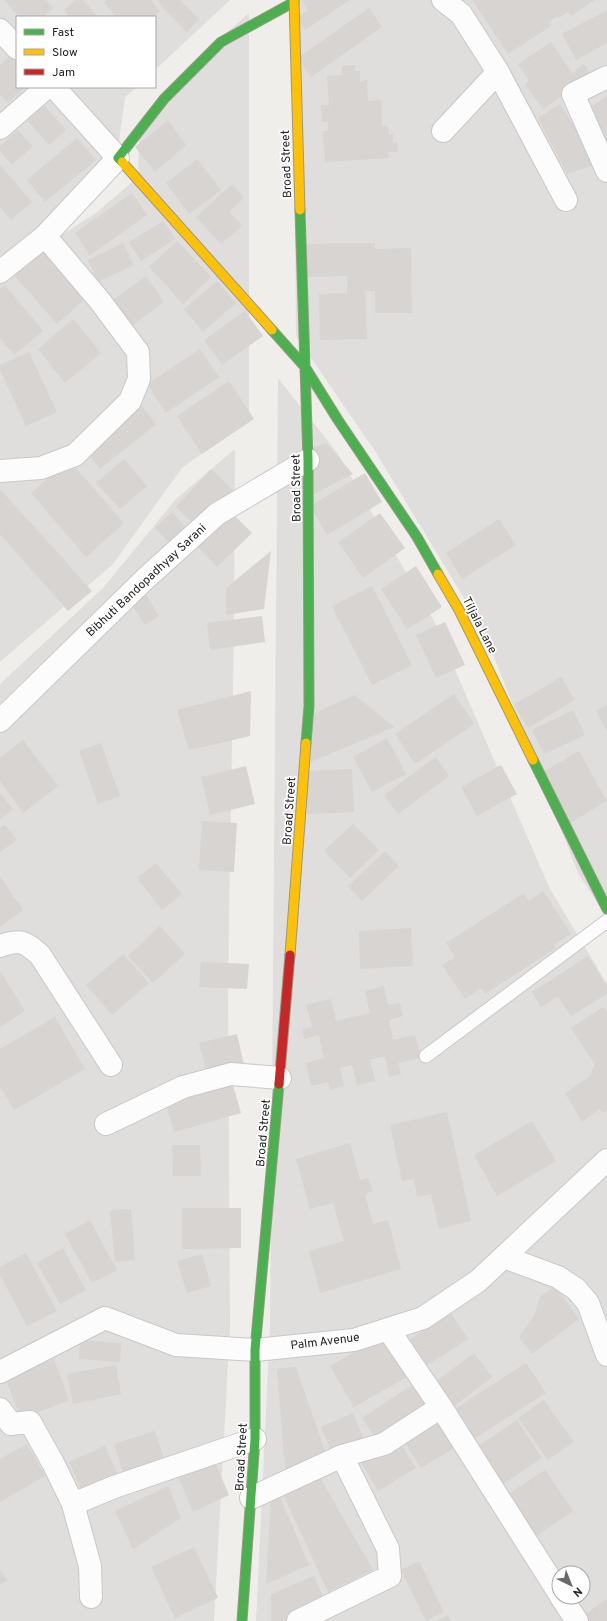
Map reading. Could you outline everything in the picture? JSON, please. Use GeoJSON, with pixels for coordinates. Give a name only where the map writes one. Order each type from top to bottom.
{"type":"FeatureCollection","features":[{"type":"Feature","properties":{"kind":"street"},"geometry":{"type":"LineString","coordinates":[[443,0],[460,14],[498,72],[566,200]]}},
{"type":"Feature","properties":{"kind":"street"},"geometry":{"type":"LineString","coordinates":[[0,272],[45,236],[118,158],[164,99],[221,42],[294,1]]}},
{"type":"Feature","properties":{"kind":"street","name":"Broad Street"},"geometry":{"type":"LineString","coordinates":[[242,1621],[255,1439],[255,1350],[280,1078],[309,706],[308,460],[294,1]]}},
{"type":"Feature","properties":{"kind":"street"},"geometry":{"type":"LineString","coordinates":[[0,30],[16,47]]}},
{"type":"Feature","properties":{"kind":"street"},"geometry":{"type":"LineString","coordinates":[[442,131],[498,72]]}},
{"type":"Feature","properties":{"kind":"street"},"geometry":{"type":"LineString","coordinates":[[607,77],[573,94],[607,170]]}},
{"type":"Feature","properties":{"kind":"street"},"geometry":{"type":"LineString","coordinates":[[0,128],[46,88]]}},
{"type":"Feature","properties":{"kind":"street"},"geometry":{"type":"LineString","coordinates":[[55,88],[118,158]]}},
{"type":"Feature","properties":{"kind":"street","name":"Tiljala Lane"},"geometry":{"type":"LineString","coordinates":[[118,158],[305,368],[338,420],[418,537],[459,610],[607,909]]}},
{"type":"Feature","properties":{"kind":"street"},"geometry":{"type":"LineString","coordinates":[[0,471],[41,468],[76,455],[130,401],[139,379],[138,352],[100,301],[45,236]]}},
{"type":"Feature","properties":{"kind":"street","name":"Bibhuti Bandopadhyay Sarani"},"geometry":{"type":"LineString","coordinates":[[0,721],[144,580],[217,514],[308,460]]}},
{"type":"Feature","properties":{"kind":"street"},"geometry":{"type":"LineString","coordinates":[[0,946],[14,942],[28,944],[40,955],[111,1065]]}},
{"type":"Feature","properties":{"kind":"street"},"geometry":{"type":"LineString","coordinates":[[106,1124],[183,1087],[231,1074],[280,1078]]}},
{"type":"Feature","properties":{"kind":"street","name":"Palm Avenue"},"geometry":{"type":"LineString","coordinates":[[0,1372],[105,1318],[176,1345],[255,1350],[354,1340],[423,1318],[478,1281],[607,1160]]}},
{"type":"Feature","properties":{"kind":"street"},"geometry":{"type":"LineString","coordinates":[[504,1257],[558,1276],[576,1289],[588,1303],[607,1355]]}},
{"type":"Feature","properties":{"kind":"street"},"geometry":{"type":"LineString","coordinates":[[388,1329],[441,1407],[551,1581]]}},
{"type":"Feature","properties":{"kind":"street"},"geometry":{"type":"LineString","coordinates":[[251,1498],[342,1456],[384,1444],[441,1407]]}},
{"type":"Feature","properties":{"kind":"street"},"geometry":{"type":"LineString","coordinates":[[0,1409],[11,1424],[30,1422],[53,1463],[73,1504],[90,1566],[91,1597]]}},
{"type":"Feature","properties":{"kind":"street"},"geometry":{"type":"LineString","coordinates":[[73,1504],[114,1487],[255,1439]]}},
{"type":"Feature","properties":{"kind":"street"},"geometry":{"type":"LineString","coordinates":[[298,1621],[390,1576],[388,1549],[342,1456]]}},
{"type":"Feature","properties":{"kind":"street"},"geometry":{"type":"LineString","coordinates":[[566,1605],[576,1621]]}},
{"type":"Feature","properties":{"kind":"lane"},"geometry":{"type":"LineString","coordinates":[[426,1056],[607,921]]}},
{"type":"Feature","properties":{"kind":"shaded area"},"geometry":{"type":"Polygon","coordinates":[[[0,0],[230,0],[156,69],[156,16],[16,16],[16,88],[136,88],[125,97],[114,179],[32,233],[0,259],[0,0]]]}},
{"type":"Feature","properties":{"kind":"shaded area"},"geometry":{"type":"Polygon","coordinates":[[[293,0],[607,0],[607,918],[578,873],[484,631],[375,451],[296,336],[293,0]]]}},
{"type":"Feature","properties":{"kind":"shaded area"},"geometry":{"type":"Polygon","coordinates":[[[249,13],[249,419],[182,468],[113,564],[0,662],[0,277],[14,265],[96,213],[138,177],[140,123],[188,67],[249,13]]]}},
{"type":"Feature","properties":{"kind":"shaded area"},"geometry":{"type":"Polygon","coordinates":[[[278,378],[338,454],[434,621],[549,887],[607,984],[607,1621],[256,1621],[270,1329],[278,378]]]}},
{"type":"Feature","properties":{"kind":"shaded area"},"geometry":{"type":"Polygon","coordinates":[[[235,449],[234,626],[228,978],[230,1328],[214,1621],[0,1621],[0,684],[103,588],[176,499],[235,449]]]}},
{"type":"Feature","properties":{"kind":"building"},"geometry":{"type":"Polygon","coordinates":[[[4,0],[46,0],[53,8],[44,16],[18,16],[4,0]]]}},
{"type":"Feature","properties":{"kind":"building"},"geometry":{"type":"Polygon","coordinates":[[[75,0],[83,0],[97,16],[69,16],[64,10],[75,0]]]}},
{"type":"Feature","properties":{"kind":"building"},"geometry":{"type":"Polygon","coordinates":[[[107,0],[151,0],[160,11],[154,16],[115,16],[104,2],[107,0]]]}},
{"type":"Feature","properties":{"kind":"building"},"geometry":{"type":"Polygon","coordinates":[[[158,0],[181,0],[180,1],[199,19],[187,32],[164,9],[158,0]]]}},
{"type":"Feature","properties":{"kind":"building"},"geometry":{"type":"Polygon","coordinates":[[[302,0],[350,0],[305,30],[296,18],[308,10],[302,0]]]}},
{"type":"Feature","properties":{"kind":"building"},"geometry":{"type":"Polygon","coordinates":[[[472,0],[595,0],[571,16],[568,12],[559,18],[557,16],[549,22],[551,26],[508,54],[472,0]]]}},
{"type":"Feature","properties":{"kind":"building"},"geometry":{"type":"Polygon","coordinates":[[[369,8],[382,27],[311,77],[298,58],[369,8]]]}},
{"type":"Feature","properties":{"kind":"building"},"geometry":{"type":"Polygon","coordinates":[[[607,10],[607,43],[576,60],[562,34],[607,10]]]}},
{"type":"Feature","properties":{"kind":"building"},"geometry":{"type":"Polygon","coordinates":[[[551,42],[572,73],[584,64],[592,76],[543,109],[525,84],[529,81],[518,64],[551,42]]]}},
{"type":"Feature","properties":{"kind":"building"},"geometry":{"type":"Polygon","coordinates":[[[10,56],[16,63],[16,88],[25,88],[8,103],[0,95],[0,65],[10,56]]]}},
{"type":"Feature","properties":{"kind":"building"},"geometry":{"type":"Polygon","coordinates":[[[355,65],[355,71],[360,71],[360,81],[367,80],[368,101],[381,100],[382,126],[388,126],[389,135],[393,134],[393,143],[397,142],[398,152],[388,152],[389,158],[325,162],[323,131],[328,131],[328,122],[322,122],[321,105],[329,105],[327,76],[342,75],[342,66],[355,65]]]}},
{"type":"Feature","properties":{"kind":"building"},"geometry":{"type":"Polygon","coordinates":[[[607,96],[607,145],[585,111],[607,96]]]}},
{"type":"Feature","properties":{"kind":"building"},"geometry":{"type":"Polygon","coordinates":[[[560,104],[600,163],[567,174],[538,118],[560,104]]]}},
{"type":"Feature","properties":{"kind":"building"},"geometry":{"type":"Polygon","coordinates":[[[44,105],[66,130],[49,145],[27,120],[44,105]]]}},
{"type":"Feature","properties":{"kind":"building"},"geometry":{"type":"Polygon","coordinates":[[[168,120],[186,145],[155,172],[135,147],[168,120]]]}},
{"type":"Feature","properties":{"kind":"building"},"geometry":{"type":"Polygon","coordinates":[[[18,130],[33,146],[12,165],[0,151],[0,146],[18,130]]]}},
{"type":"Feature","properties":{"kind":"building"},"geometry":{"type":"Polygon","coordinates":[[[77,138],[96,160],[45,202],[27,180],[77,138]]]}},
{"type":"Feature","properties":{"kind":"building"},"geometry":{"type":"Polygon","coordinates":[[[197,159],[221,190],[189,214],[166,183],[197,159]]]}},
{"type":"Feature","properties":{"kind":"building"},"geometry":{"type":"Polygon","coordinates":[[[0,165],[32,202],[11,220],[0,207],[0,165]]]}},
{"type":"Feature","properties":{"kind":"building"},"geometry":{"type":"Polygon","coordinates":[[[232,184],[244,198],[229,212],[242,226],[221,244],[196,217],[232,184]]]}},
{"type":"Feature","properties":{"kind":"building"},"geometry":{"type":"Polygon","coordinates":[[[132,193],[147,215],[90,255],[75,233],[132,193]]]}},
{"type":"Feature","properties":{"kind":"building"},"geometry":{"type":"Polygon","coordinates":[[[163,221],[175,239],[141,261],[129,242],[163,221]]]}},
{"type":"Feature","properties":{"kind":"building"},"geometry":{"type":"Polygon","coordinates":[[[177,241],[211,277],[183,304],[149,267],[177,241]]]}},
{"type":"Feature","properties":{"kind":"building"},"geometry":{"type":"Polygon","coordinates":[[[123,243],[134,265],[98,282],[88,260],[123,243]]]}},
{"type":"Feature","properties":{"kind":"building"},"geometry":{"type":"Polygon","coordinates":[[[375,243],[375,249],[411,248],[412,313],[375,313],[375,291],[365,291],[367,339],[320,340],[319,294],[347,293],[347,276],[307,277],[306,244],[375,243]]]}},
{"type":"Feature","properties":{"kind":"building"},"geometry":{"type":"Polygon","coordinates":[[[43,249],[86,298],[57,324],[14,275],[43,249]]]}},
{"type":"Feature","properties":{"kind":"building"},"geometry":{"type":"Polygon","coordinates":[[[146,276],[164,302],[129,328],[110,302],[146,276]]]}},
{"type":"Feature","properties":{"kind":"building"},"geometry":{"type":"Polygon","coordinates":[[[217,281],[236,303],[203,332],[184,309],[217,281]]]}},
{"type":"Feature","properties":{"kind":"building"},"geometry":{"type":"Polygon","coordinates":[[[5,285],[43,331],[14,355],[0,338],[0,289],[5,285]]]}},
{"type":"Feature","properties":{"kind":"building"},"geometry":{"type":"Polygon","coordinates":[[[245,311],[263,336],[222,365],[204,340],[245,311]]]}},
{"type":"Feature","properties":{"kind":"building"},"geometry":{"type":"Polygon","coordinates":[[[73,319],[101,353],[65,383],[38,349],[73,319]]]}},
{"type":"Feature","properties":{"kind":"building"},"geometry":{"type":"Polygon","coordinates":[[[200,349],[219,377],[166,413],[147,384],[200,349]]]}},
{"type":"Feature","properties":{"kind":"building"},"geometry":{"type":"Polygon","coordinates":[[[29,352],[57,412],[26,426],[0,370],[0,365],[29,352]]]}},
{"type":"Feature","properties":{"kind":"building"},"geometry":{"type":"Polygon","coordinates":[[[229,381],[254,419],[202,454],[177,416],[229,381]]]}},
{"type":"Feature","properties":{"kind":"building"},"geometry":{"type":"Polygon","coordinates":[[[142,406],[156,424],[100,469],[86,451],[142,406]]]}},
{"type":"Feature","properties":{"kind":"building"},"geometry":{"type":"Polygon","coordinates":[[[326,443],[353,474],[310,496],[309,449],[326,443]]]}},
{"type":"Feature","properties":{"kind":"building"},"geometry":{"type":"Polygon","coordinates":[[[124,459],[147,486],[120,509],[96,483],[124,459]]]}},
{"type":"Feature","properties":{"kind":"building"},"geometry":{"type":"Polygon","coordinates":[[[69,460],[124,523],[86,557],[31,493],[69,460]]]}},
{"type":"Feature","properties":{"kind":"building"},"geometry":{"type":"Polygon","coordinates":[[[211,469],[233,490],[198,528],[176,507],[211,469]]]}},
{"type":"Feature","properties":{"kind":"building"},"geometry":{"type":"Polygon","coordinates":[[[365,473],[382,502],[327,535],[310,506],[365,473]]]}},
{"type":"Feature","properties":{"kind":"building"},"geometry":{"type":"Polygon","coordinates":[[[0,489],[92,591],[68,611],[0,534],[0,489]]]}},
{"type":"Feature","properties":{"kind":"building"},"geometry":{"type":"Polygon","coordinates":[[[172,512],[191,533],[175,549],[155,528],[172,512]]]}},
{"type":"Feature","properties":{"kind":"building"},"geometry":{"type":"Polygon","coordinates":[[[231,512],[252,533],[217,567],[196,545],[231,512]]]}},
{"type":"Feature","properties":{"kind":"building"},"geometry":{"type":"Polygon","coordinates":[[[380,513],[405,548],[363,578],[338,542],[380,513]]]}},
{"type":"Feature","properties":{"kind":"building"},"geometry":{"type":"Polygon","coordinates":[[[499,519],[516,545],[462,579],[446,553],[499,519]]]}},
{"type":"Feature","properties":{"kind":"building"},"geometry":{"type":"Polygon","coordinates":[[[271,551],[264,609],[226,615],[226,588],[271,551]]]}},
{"type":"Feature","properties":{"kind":"building"},"geometry":{"type":"Polygon","coordinates":[[[416,566],[442,607],[407,629],[381,589],[416,566]]]}},
{"type":"Feature","properties":{"kind":"building"},"geometry":{"type":"Polygon","coordinates":[[[372,586],[412,665],[372,685],[332,606],[372,586]]]}},
{"type":"Feature","properties":{"kind":"building"},"geometry":{"type":"Polygon","coordinates":[[[143,590],[159,616],[145,625],[128,599],[143,590]]]}},
{"type":"Feature","properties":{"kind":"building"},"geometry":{"type":"Polygon","coordinates":[[[262,616],[265,642],[210,650],[207,623],[262,616]]]}},
{"type":"Feature","properties":{"kind":"building"},"geometry":{"type":"Polygon","coordinates":[[[445,622],[465,665],[436,678],[416,635],[445,622]]]}},
{"type":"Feature","properties":{"kind":"building"},"geometry":{"type":"Polygon","coordinates":[[[561,677],[575,700],[528,728],[514,705],[561,677]]]}},
{"type":"Feature","properties":{"kind":"building"},"geometry":{"type":"Polygon","coordinates":[[[251,691],[250,736],[189,750],[177,710],[251,691]]]}},
{"type":"Feature","properties":{"kind":"building"},"geometry":{"type":"Polygon","coordinates":[[[454,694],[474,724],[415,764],[395,734],[454,694]]]}},
{"type":"Feature","properties":{"kind":"building"},"geometry":{"type":"Polygon","coordinates":[[[355,695],[394,727],[311,762],[310,715],[355,695]]]}},
{"type":"Feature","properties":{"kind":"building"},"geometry":{"type":"Polygon","coordinates":[[[607,705],[607,731],[596,711],[607,705]]]}},
{"type":"Feature","properties":{"kind":"building"},"geometry":{"type":"Polygon","coordinates":[[[573,710],[585,735],[544,754],[532,730],[573,710]]]}},
{"type":"Feature","properties":{"kind":"building"},"geometry":{"type":"Polygon","coordinates":[[[387,738],[406,774],[372,792],[353,757],[387,738]]]}},
{"type":"Feature","properties":{"kind":"building"},"geometry":{"type":"Polygon","coordinates":[[[23,740],[58,786],[23,813],[0,781],[0,758],[23,740]]]}},
{"type":"Feature","properties":{"kind":"building"},"geometry":{"type":"Polygon","coordinates":[[[101,743],[120,796],[98,804],[79,751],[101,743]]]}},
{"type":"Feature","properties":{"kind":"building"},"geometry":{"type":"Polygon","coordinates":[[[579,751],[607,801],[570,823],[541,773],[579,751]]]}},
{"type":"Feature","properties":{"kind":"building"},"geometry":{"type":"Polygon","coordinates":[[[436,757],[449,776],[398,814],[384,795],[436,757]]]}},
{"type":"Feature","properties":{"kind":"building"},"geometry":{"type":"Polygon","coordinates":[[[501,765],[517,794],[477,816],[461,787],[501,765]]]}},
{"type":"Feature","properties":{"kind":"building"},"geometry":{"type":"Polygon","coordinates":[[[246,766],[255,804],[210,815],[201,777],[246,766]]]}},
{"type":"Feature","properties":{"kind":"building"},"geometry":{"type":"Polygon","coordinates":[[[352,769],[354,812],[307,814],[306,771],[352,769]]]}},
{"type":"Feature","properties":{"kind":"building"},"geometry":{"type":"Polygon","coordinates":[[[0,793],[13,809],[0,820],[0,793]]]}},
{"type":"Feature","properties":{"kind":"building"},"geometry":{"type":"Polygon","coordinates":[[[202,821],[237,823],[234,872],[199,870],[202,821]]]}},
{"type":"Feature","properties":{"kind":"building"},"geometry":{"type":"Polygon","coordinates":[[[353,824],[379,850],[350,878],[324,851],[353,824]]]}},
{"type":"Feature","properties":{"kind":"building"},"geometry":{"type":"Polygon","coordinates":[[[5,825],[17,840],[0,852],[0,828],[5,825]]]}},
{"type":"Feature","properties":{"kind":"building"},"geometry":{"type":"Polygon","coordinates":[[[385,851],[399,866],[362,901],[348,886],[385,851]]]}},
{"type":"Feature","properties":{"kind":"building"},"geometry":{"type":"Polygon","coordinates":[[[156,863],[182,894],[162,910],[137,878],[156,863]]]}},
{"type":"Feature","properties":{"kind":"building"},"geometry":{"type":"Polygon","coordinates":[[[0,877],[23,910],[0,927],[0,877]]]}},
{"type":"Feature","properties":{"kind":"building"},"geometry":{"type":"Polygon","coordinates":[[[543,891],[571,934],[554,945],[556,948],[485,994],[481,988],[465,999],[442,965],[455,957],[446,943],[524,893],[529,901],[543,891]]]}},
{"type":"Feature","properties":{"kind":"building"},"geometry":{"type":"Polygon","coordinates":[[[160,926],[185,954],[153,983],[128,956],[160,926]]]}},
{"type":"Feature","properties":{"kind":"building"},"geometry":{"type":"Polygon","coordinates":[[[411,928],[413,966],[360,969],[359,931],[411,928]]]}},
{"type":"Feature","properties":{"kind":"building"},"geometry":{"type":"Polygon","coordinates":[[[123,954],[149,983],[112,1015],[86,985],[123,954]]]}},
{"type":"Feature","properties":{"kind":"building"},"geometry":{"type":"Polygon","coordinates":[[[588,956],[607,986],[607,994],[571,1016],[558,996],[541,1007],[532,992],[588,956]]]}},
{"type":"Feature","properties":{"kind":"building"},"geometry":{"type":"Polygon","coordinates":[[[201,962],[249,964],[247,989],[199,987],[201,962]]]}},
{"type":"Feature","properties":{"kind":"building"},"geometry":{"type":"Polygon","coordinates":[[[0,971],[25,1011],[0,1027],[0,971]]]}},
{"type":"Feature","properties":{"kind":"building"},"geometry":{"type":"Polygon","coordinates":[[[384,986],[388,1005],[400,1003],[403,1016],[389,1020],[393,1040],[415,1035],[421,1058],[398,1063],[401,1074],[389,1077],[385,1056],[370,1060],[375,1081],[357,1085],[352,1065],[340,1068],[344,1086],[330,1090],[328,1082],[311,1086],[306,1063],[324,1058],[319,1035],[304,1039],[302,1029],[312,1027],[306,1005],[331,999],[336,1021],[370,1013],[365,991],[384,986]]]}},
{"type":"Feature","properties":{"kind":"building"},"geometry":{"type":"Polygon","coordinates":[[[603,1007],[607,1012],[607,1110],[603,1113],[600,1109],[582,1122],[565,1093],[590,1076],[595,1064],[571,1028],[603,1007]]]}},
{"type":"Feature","properties":{"kind":"building"},"geometry":{"type":"Polygon","coordinates":[[[55,1017],[85,1069],[14,1110],[0,1086],[0,1049],[55,1017]]]}},
{"type":"Feature","properties":{"kind":"building"},"geometry":{"type":"Polygon","coordinates":[[[237,1034],[244,1065],[207,1074],[199,1043],[237,1034]]]}},
{"type":"Feature","properties":{"kind":"building"},"geometry":{"type":"Polygon","coordinates":[[[233,1085],[241,1113],[174,1132],[166,1104],[233,1085]]]}},
{"type":"Feature","properties":{"kind":"building"},"geometry":{"type":"Polygon","coordinates":[[[447,1112],[471,1221],[439,1229],[431,1194],[417,1197],[414,1179],[402,1181],[390,1125],[447,1112]]]}},
{"type":"Feature","properties":{"kind":"building"},"geometry":{"type":"Polygon","coordinates":[[[532,1121],[556,1161],[497,1196],[474,1155],[532,1121]]]}},
{"type":"Feature","properties":{"kind":"building"},"geometry":{"type":"Polygon","coordinates":[[[350,1143],[360,1180],[368,1178],[373,1191],[365,1194],[373,1224],[388,1220],[401,1269],[320,1293],[309,1251],[344,1241],[333,1203],[310,1209],[296,1159],[350,1143]]]}},
{"type":"Feature","properties":{"kind":"building"},"geometry":{"type":"Polygon","coordinates":[[[172,1145],[200,1145],[201,1176],[173,1176],[172,1145]]]}},
{"type":"Feature","properties":{"kind":"building"},"geometry":{"type":"Polygon","coordinates":[[[182,1208],[241,1208],[241,1248],[182,1249],[182,1208]]]}},
{"type":"Feature","properties":{"kind":"building"},"geometry":{"type":"Polygon","coordinates":[[[131,1209],[135,1260],[115,1262],[110,1210],[131,1209]]]}},
{"type":"Feature","properties":{"kind":"building"},"geometry":{"type":"Polygon","coordinates":[[[90,1220],[117,1270],[92,1283],[65,1234],[90,1220]]]}},
{"type":"Feature","properties":{"kind":"building"},"geometry":{"type":"Polygon","coordinates":[[[63,1248],[86,1290],[60,1304],[37,1263],[63,1248]]]}},
{"type":"Feature","properties":{"kind":"building"},"geometry":{"type":"Polygon","coordinates":[[[26,1253],[57,1311],[27,1326],[0,1275],[0,1267],[26,1253]]]}},
{"type":"Feature","properties":{"kind":"building"},"geometry":{"type":"Polygon","coordinates":[[[202,1254],[211,1286],[187,1293],[177,1261],[202,1254]]]}},
{"type":"Feature","properties":{"kind":"building"},"geometry":{"type":"Polygon","coordinates":[[[555,1286],[579,1319],[532,1354],[519,1337],[534,1316],[540,1297],[555,1286]]]}},
{"type":"Feature","properties":{"kind":"building"},"geometry":{"type":"Polygon","coordinates":[[[450,1312],[468,1339],[423,1368],[406,1342],[450,1312]]]}},
{"type":"Feature","properties":{"kind":"building"},"geometry":{"type":"Polygon","coordinates":[[[387,1332],[412,1374],[354,1407],[330,1366],[387,1332]]]}},
{"type":"Feature","properties":{"kind":"building"},"geometry":{"type":"Polygon","coordinates":[[[80,1340],[121,1343],[120,1362],[79,1359],[80,1340]]]}},
{"type":"Feature","properties":{"kind":"building"},"geometry":{"type":"Polygon","coordinates":[[[474,1353],[492,1377],[449,1410],[431,1385],[474,1353]]]}},
{"type":"Feature","properties":{"kind":"building"},"geometry":{"type":"Polygon","coordinates":[[[54,1359],[69,1400],[21,1419],[5,1377],[54,1359]]]}},
{"type":"Feature","properties":{"kind":"building"},"geometry":{"type":"Polygon","coordinates":[[[526,1363],[546,1393],[472,1440],[453,1410],[526,1363]]]}},
{"type":"Feature","properties":{"kind":"building"},"geometry":{"type":"Polygon","coordinates":[[[116,1365],[121,1394],[73,1404],[67,1374],[116,1365]]]}},
{"type":"Feature","properties":{"kind":"building"},"geometry":{"type":"Polygon","coordinates":[[[296,1367],[326,1454],[285,1469],[277,1369],[296,1367]]]}},
{"type":"Feature","properties":{"kind":"building"},"geometry":{"type":"Polygon","coordinates":[[[418,1381],[433,1405],[378,1442],[362,1418],[418,1381]]]}},
{"type":"Feature","properties":{"kind":"building"},"geometry":{"type":"Polygon","coordinates":[[[544,1400],[574,1442],[548,1460],[518,1418],[544,1400]]]}},
{"type":"Feature","properties":{"kind":"building"},"geometry":{"type":"Polygon","coordinates":[[[353,1413],[365,1442],[333,1456],[321,1427],[353,1413]]]}},
{"type":"Feature","properties":{"kind":"building"},"geometry":{"type":"Polygon","coordinates":[[[440,1416],[458,1446],[421,1468],[403,1439],[440,1416]]]}},
{"type":"Feature","properties":{"kind":"building"},"geometry":{"type":"Polygon","coordinates":[[[517,1420],[542,1458],[494,1490],[469,1452],[517,1420]]]}},
{"type":"Feature","properties":{"kind":"building"},"geometry":{"type":"Polygon","coordinates":[[[155,1431],[165,1461],[124,1475],[114,1444],[155,1431]]]}},
{"type":"Feature","properties":{"kind":"building"},"geometry":{"type":"Polygon","coordinates":[[[397,1438],[416,1468],[378,1491],[360,1461],[397,1438]]]}},
{"type":"Feature","properties":{"kind":"building"},"geometry":{"type":"Polygon","coordinates":[[[27,1444],[45,1476],[0,1502],[0,1459],[27,1444]]]}},
{"type":"Feature","properties":{"kind":"building"},"geometry":{"type":"Polygon","coordinates":[[[105,1446],[117,1473],[81,1489],[69,1462],[105,1446]]]}},
{"type":"Feature","properties":{"kind":"building"},"geometry":{"type":"Polygon","coordinates":[[[212,1456],[229,1495],[193,1512],[176,1472],[212,1456]]]}},
{"type":"Feature","properties":{"kind":"building"},"geometry":{"type":"Polygon","coordinates":[[[545,1470],[573,1511],[529,1541],[501,1499],[545,1470]]]}},
{"type":"Feature","properties":{"kind":"building"},"geometry":{"type":"Polygon","coordinates":[[[319,1476],[373,1570],[328,1592],[284,1496],[319,1476]]]}},
{"type":"Feature","properties":{"kind":"building"},"geometry":{"type":"Polygon","coordinates":[[[168,1486],[181,1518],[133,1549],[115,1511],[168,1486]]]}},
{"type":"Feature","properties":{"kind":"building"},"geometry":{"type":"Polygon","coordinates":[[[279,1495],[309,1565],[266,1584],[271,1498],[279,1495]]]}},
{"type":"Feature","properties":{"kind":"building"},"geometry":{"type":"Polygon","coordinates":[[[194,1547],[218,1598],[175,1618],[151,1567],[194,1547]]]}},
{"type":"Feature","properties":{"kind":"building"},"geometry":{"type":"Polygon","coordinates":[[[419,1561],[444,1612],[426,1621],[401,1570],[419,1561]]]}},
{"type":"Feature","properties":{"kind":"building"},"geometry":{"type":"Polygon","coordinates":[[[0,1570],[7,1580],[0,1585],[0,1570]]]}},
{"type":"Feature","properties":{"kind":"building"},"geometry":{"type":"Polygon","coordinates":[[[314,1576],[326,1604],[289,1621],[271,1621],[271,1594],[314,1576]]]}},
{"type":"Feature","properties":{"kind":"building"},"geometry":{"type":"Polygon","coordinates":[[[607,1599],[607,1621],[575,1621],[607,1599]]]}},
{"type":"Feature","properties":{"kind":"building"},"geometry":{"type":"Polygon","coordinates":[[[448,1615],[451,1621],[436,1621],[448,1615]]]}},
{"type":"Feature","properties":{"kind":"traffic: fast"},"geometry":{"type":"LineString","coordinates":[[122,162],[118,158],[164,99],[221,42],[294,2]]}},
{"type":"Feature","properties":{"kind":"traffic: fast"},"geometry":{"type":"LineString","coordinates":[[300,210],[308,460],[309,706],[306,743]]}},
{"type":"Feature","properties":{"kind":"traffic: fast"},"geometry":{"type":"LineString","coordinates":[[272,330],[305,367],[338,420],[417,537],[438,574]]}},
{"type":"Feature","properties":{"kind":"traffic: fast"},"geometry":{"type":"LineString","coordinates":[[533,760],[607,909]]}},
{"type":"Feature","properties":{"kind":"traffic: fast"},"geometry":{"type":"LineString","coordinates":[[242,1621],[255,1439],[255,1350],[279,1084]]}},
{"type":"Feature","properties":{"kind":"traffic: slow"},"geometry":{"type":"LineString","coordinates":[[294,0],[300,210]]}},
{"type":"Feature","properties":{"kind":"traffic: slow"},"geometry":{"type":"LineString","coordinates":[[122,162],[272,330]]}},
{"type":"Feature","properties":{"kind":"traffic: slow"},"geometry":{"type":"LineString","coordinates":[[438,574],[459,610],[533,760]]}},
{"type":"Feature","properties":{"kind":"traffic: slow"},"geometry":{"type":"LineString","coordinates":[[290,955],[306,743]]}},
{"type":"Feature","properties":{"kind":"traffic: jam"},"geometry":{"type":"LineString","coordinates":[[279,1084],[290,955]]}}]}
